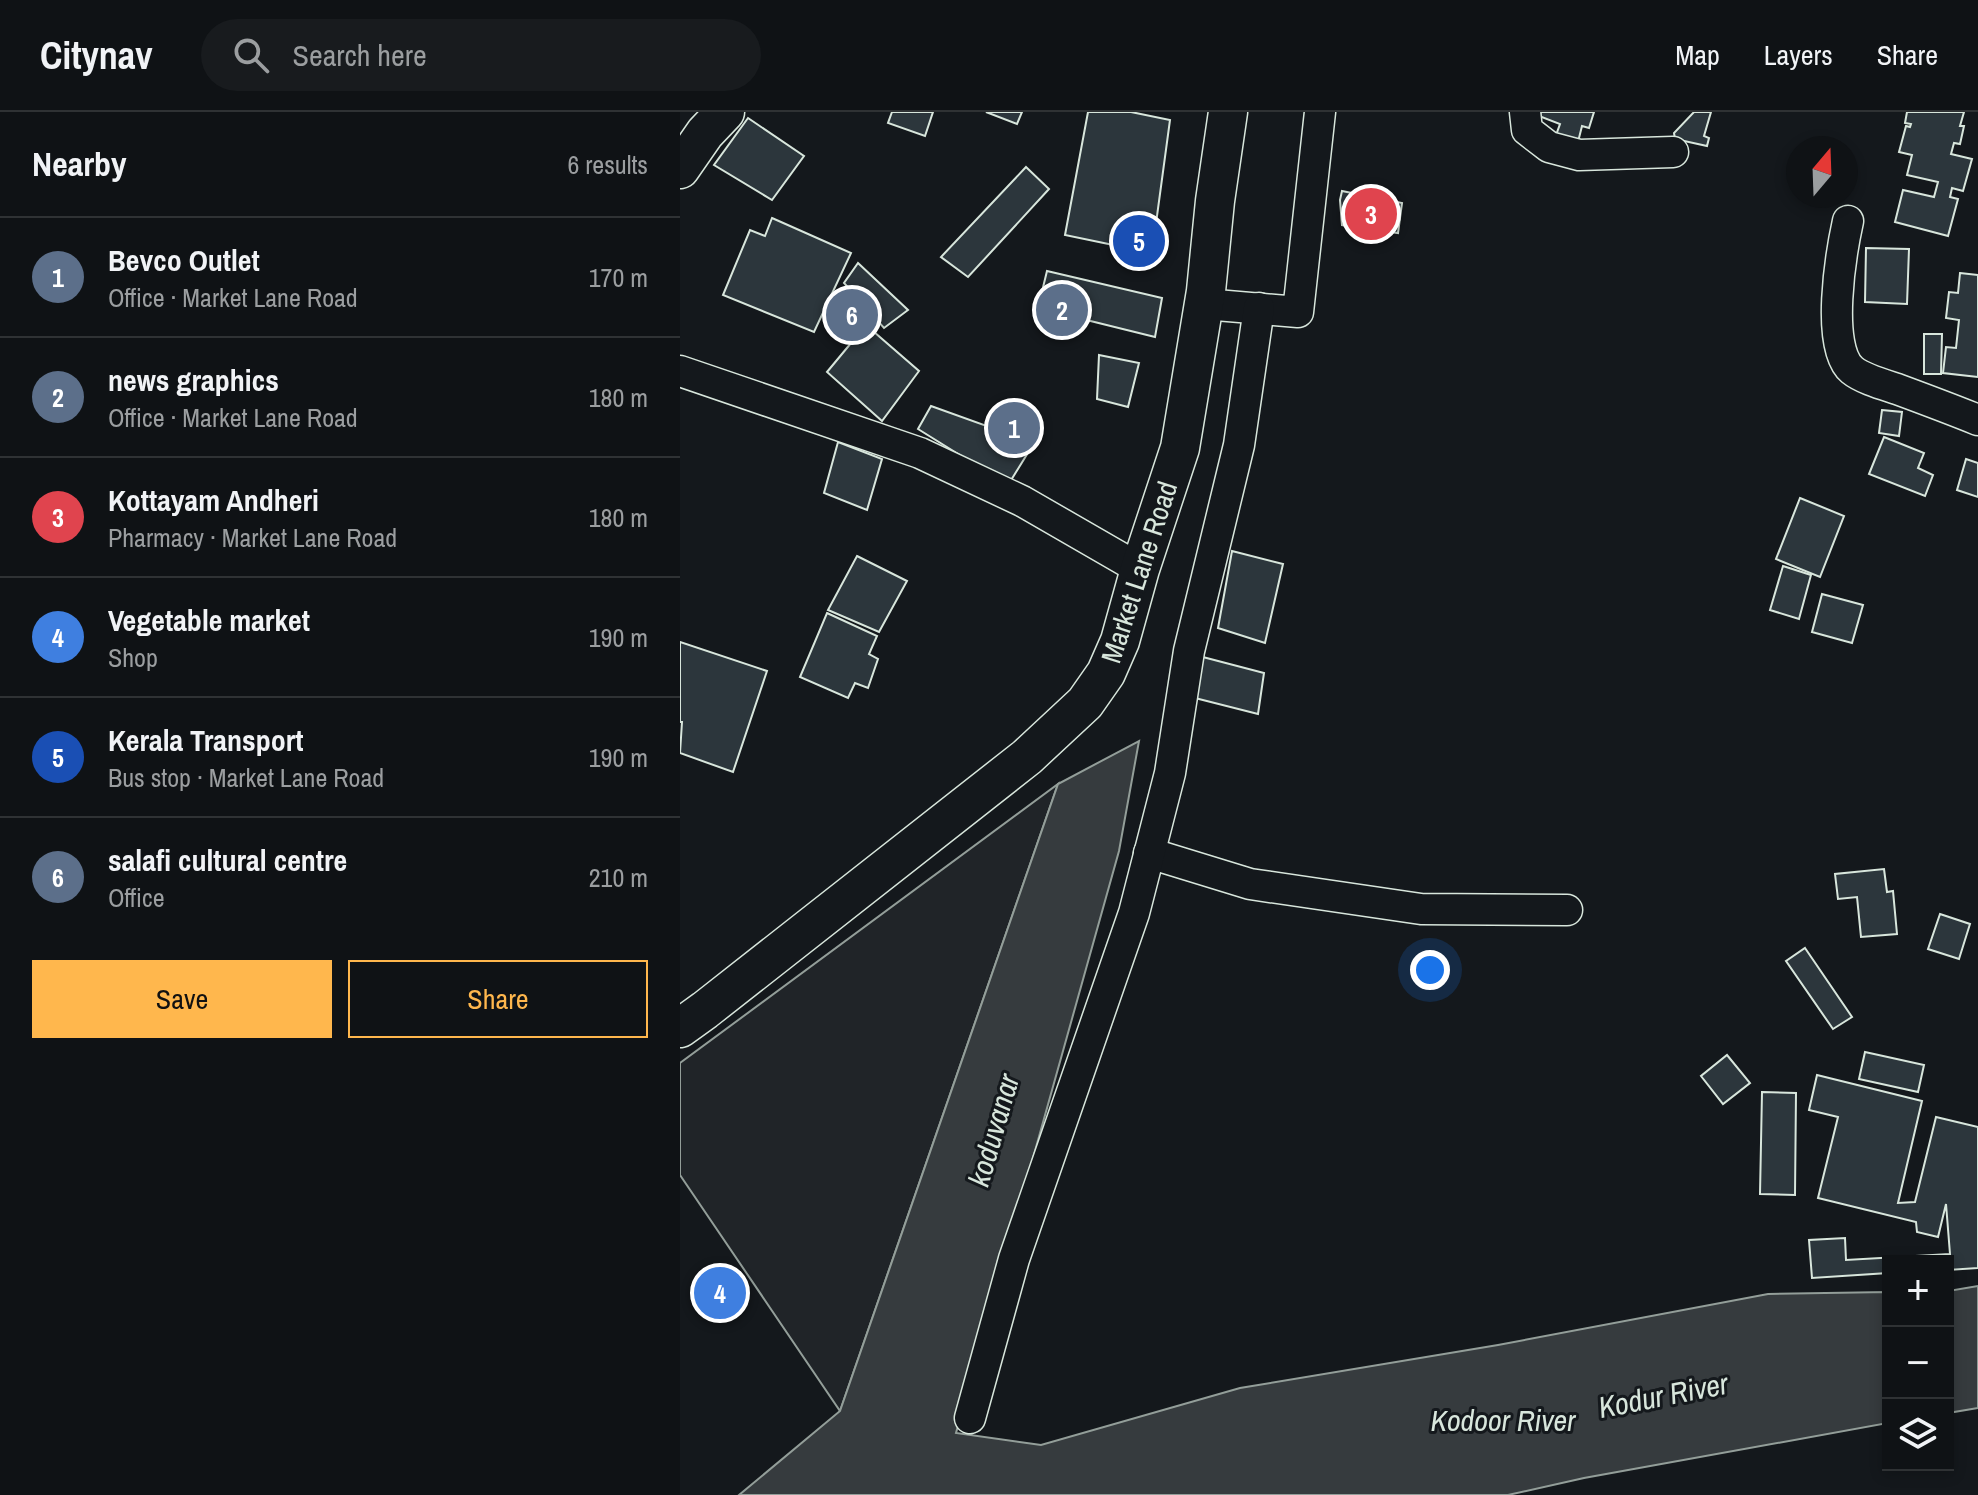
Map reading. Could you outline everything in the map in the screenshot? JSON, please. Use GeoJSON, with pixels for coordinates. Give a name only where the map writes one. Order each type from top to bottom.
{"type":"FeatureCollection","features":[{"type":"Feature","properties":{"kind":"main road"},"geometry":{"type":"LineString","coordinates":[[680,169],[705,133],[725,112]]}},
{"type":"Feature","properties":{"kind":"main road","name":"Market Lane Road"},"geometry":{"type":"LineString","coordinates":[[680,1028],[1027,757],[1085,703],[1106,673],[1120,641],[1180,448],[1204,304],[1228,112]]}},
{"type":"Feature","properties":{"kind":"street"},"geometry":{"type":"LineString","coordinates":[[1204,304],[1298,312],[1320,112]]}},
{"type":"Feature","properties":{"kind":"street"},"geometry":{"type":"LineString","coordinates":[[1525,112],[1527,130],[1549,147],[1579,155],[1673,152]]}},
{"type":"Feature","properties":{"kind":"street"},"geometry":{"type":"LineString","coordinates":[[1848,221],[1842,249],[1837,313],[1840,350],[1851,369],[1978,420]]}},
{"type":"Feature","properties":{"kind":"street"},"geometry":{"type":"LineString","coordinates":[[970,1418],[1014,1259],[1134,913],[1170,773],[1189,651],[1239,445],[1259,308]]}},
{"type":"Feature","properties":{"kind":"street"},"geometry":{"type":"LineString","coordinates":[[680,371],[920,453],[1022,501],[1140,569]]}},
{"type":"Feature","properties":{"kind":"street"},"geometry":{"type":"LineString","coordinates":[[1149,853],[1250,884],[1421,909],[1567,910]]}},
{"type":"Feature","properties":{"kind":"shaded area"},"geometry":{"type":"Polygon","coordinates":[[[1058,784],[840,1411],[680,1175],[680,1063],[1058,784]]]}},
{"type":"Feature","properties":{"kind":"water","name":"Kodoor River"},"geometry":{"type":"Polygon","coordinates":[[[1139,741],[1119,851],[956,1433],[1041,1445],[1240,1388],[1498,1345],[1768,1294],[1882,1292],[1882,1424],[1584,1478],[1508,1495],[739,1495],[840,1411],[1058,784],[1139,741]]]}},
{"type":"Feature","properties":{"kind":"water"},"geometry":{"type":"Polygon","coordinates":[[[1978,1286],[1978,1408],[1954,1412],[1954,1327],[1954,1290],[1978,1286]]]}},
{"type":"Feature","properties":{"kind":"building"},"geometry":{"type":"Polygon","coordinates":[[[892,112],[933,112],[925,136],[888,123],[892,112]]]}},
{"type":"Feature","properties":{"kind":"building"},"geometry":{"type":"Polygon","coordinates":[[[986,112],[1022,112],[1017,124],[986,112]]]}},
{"type":"Feature","properties":{"kind":"building"},"geometry":{"type":"Polygon","coordinates":[[[1088,112],[1131,112],[1170,120],[1152,253],[1065,235],[1088,112]]]}},
{"type":"Feature","properties":{"kind":"building"},"geometry":{"type":"Polygon","coordinates":[[[1541,112],[1594,112],[1589,128],[1582,126],[1577,146],[1555,138],[1560,124],[1539,116],[1541,112]]]}},
{"type":"Feature","properties":{"kind":"building"},"geometry":{"type":"Polygon","coordinates":[[[1694,112],[1711,112],[1704,136],[1709,138],[1707,146],[1675,139],[1674,133],[1694,112]]]}},
{"type":"Feature","properties":{"kind":"building"},"geometry":{"type":"Polygon","coordinates":[[[1907,112],[1964,112],[1960,144],[1954,143],[1951,154],[1972,159],[1963,191],[1952,188],[1950,197],[1958,199],[1948,236],[1895,222],[1903,190],[1934,197],[1938,182],[1907,175],[1912,155],[1899,152],[1906,126],[1910,127],[1911,124],[1905,123],[1907,112]]]}},
{"type":"Feature","properties":{"kind":"building"},"geometry":{"type":"Polygon","coordinates":[[[748,118],[804,156],[772,200],[714,165],[748,118]]]}},
{"type":"Feature","properties":{"kind":"building"},"geometry":{"type":"Polygon","coordinates":[[[1026,167],[1049,189],[968,277],[941,257],[1026,167]]]}},
{"type":"Feature","properties":{"kind":"building"},"geometry":{"type":"Polygon","coordinates":[[[1342,191],[1402,203],[1398,233],[1342,225],[1342,191]]]}},
{"type":"Feature","properties":{"kind":"building"},"geometry":{"type":"Polygon","coordinates":[[[772,218],[851,253],[814,332],[723,295],[750,230],[765,236],[772,218]]]}},
{"type":"Feature","properties":{"kind":"building"},"geometry":{"type":"Polygon","coordinates":[[[1866,248],[1909,249],[1907,304],[1865,302],[1866,248]]]}},
{"type":"Feature","properties":{"kind":"building"},"geometry":{"type":"Polygon","coordinates":[[[858,263],[908,310],[884,328],[844,283],[858,263]]]}},
{"type":"Feature","properties":{"kind":"building"},"geometry":{"type":"Polygon","coordinates":[[[1047,271],[1162,298],[1155,337],[1038,308],[1047,271]]]}},
{"type":"Feature","properties":{"kind":"building"},"geometry":{"type":"Polygon","coordinates":[[[1960,273],[1978,275],[1978,377],[1943,373],[1946,347],[1956,348],[1959,320],[1946,318],[1949,292],[1958,293],[1960,273]]]}},
{"type":"Feature","properties":{"kind":"building"},"geometry":{"type":"Polygon","coordinates":[[[866,325],[919,371],[882,421],[827,372],[866,325]]]}},
{"type":"Feature","properties":{"kind":"building"},"geometry":{"type":"Polygon","coordinates":[[[1924,334],[1942,334],[1941,374],[1924,374],[1924,334]]]}},
{"type":"Feature","properties":{"kind":"building"},"geometry":{"type":"Polygon","coordinates":[[[1099,355],[1139,363],[1128,407],[1097,399],[1099,355]]]}},
{"type":"Feature","properties":{"kind":"building"},"geometry":{"type":"Polygon","coordinates":[[[931,406],[1034,443],[1008,485],[918,429],[931,406]]]}},
{"type":"Feature","properties":{"kind":"building"},"geometry":{"type":"Polygon","coordinates":[[[1882,410],[1902,412],[1899,436],[1879,433],[1882,410]]]}},
{"type":"Feature","properties":{"kind":"building"},"geometry":{"type":"Polygon","coordinates":[[[1884,437],[1924,453],[1918,468],[1933,475],[1925,496],[1869,474],[1884,437]]]}},
{"type":"Feature","properties":{"kind":"building"},"geometry":{"type":"Polygon","coordinates":[[[838,442],[882,459],[867,510],[824,493],[838,442]]]}},
{"type":"Feature","properties":{"kind":"building"},"geometry":{"type":"Polygon","coordinates":[[[1966,459],[1978,463],[1978,497],[1957,490],[1966,459]]]}},
{"type":"Feature","properties":{"kind":"building"},"geometry":{"type":"Polygon","coordinates":[[[1800,498],[1844,516],[1820,577],[1776,559],[1800,498]]]}},
{"type":"Feature","properties":{"kind":"building"},"geometry":{"type":"Polygon","coordinates":[[[1232,551],[1283,564],[1265,643],[1218,628],[1232,551]]]}},
{"type":"Feature","properties":{"kind":"building"},"geometry":{"type":"Polygon","coordinates":[[[857,556],[907,581],[879,632],[828,610],[857,556]]]}},
{"type":"Feature","properties":{"kind":"building"},"geometry":{"type":"Polygon","coordinates":[[[1783,566],[1811,575],[1799,619],[1770,610],[1783,566]]]}},
{"type":"Feature","properties":{"kind":"building"},"geometry":{"type":"Polygon","coordinates":[[[1822,594],[1863,605],[1852,643],[1812,632],[1822,594]]]}},
{"type":"Feature","properties":{"kind":"building"},"geometry":{"type":"Polygon","coordinates":[[[827,613],[877,636],[869,654],[878,659],[868,688],[855,683],[848,698],[800,677],[827,613]]]}},
{"type":"Feature","properties":{"kind":"building"},"geometry":{"type":"Polygon","coordinates":[[[680,642],[767,671],[733,772],[680,753],[680,642]]]}},
{"type":"Feature","properties":{"kind":"building"},"geometry":{"type":"Polygon","coordinates":[[[1199,656],[1264,673],[1258,714],[1191,697],[1199,656]]]}},
{"type":"Feature","properties":{"kind":"building"},"geometry":{"type":"Polygon","coordinates":[[[1884,869],[1887,892],[1893,891],[1897,934],[1861,937],[1857,897],[1838,899],[1835,874],[1884,869]]]}},
{"type":"Feature","properties":{"kind":"building"},"geometry":{"type":"Polygon","coordinates":[[[1940,914],[1970,924],[1959,959],[1928,949],[1940,914]]]}},
{"type":"Feature","properties":{"kind":"building"},"geometry":{"type":"Polygon","coordinates":[[[1805,948],[1852,1017],[1833,1029],[1786,961],[1805,948]]]}},
{"type":"Feature","properties":{"kind":"building"},"geometry":{"type":"Polygon","coordinates":[[[1865,1052],[1924,1065],[1918,1092],[1859,1079],[1865,1052]]]}},
{"type":"Feature","properties":{"kind":"building"},"geometry":{"type":"Polygon","coordinates":[[[1727,1055],[1750,1083],[1723,1104],[1701,1076],[1727,1055]]]}},
{"type":"Feature","properties":{"kind":"building"},"geometry":{"type":"Polygon","coordinates":[[[1817,1075],[1922,1101],[1898,1203],[1915,1202],[1936,1117],[1978,1127],[1978,1268],[1954,1270],[1954,1255],[1933,1255],[1950,1254],[1946,1204],[1938,1237],[1917,1232],[1916,1222],[1818,1198],[1838,1117],[1809,1110],[1817,1075]]]}},
{"type":"Feature","properties":{"kind":"building"},"geometry":{"type":"Polygon","coordinates":[[[1762,1092],[1796,1093],[1795,1195],[1760,1194],[1762,1092]]]}},
{"type":"Feature","properties":{"kind":"building"},"geometry":{"type":"Polygon","coordinates":[[[1845,1238],[1846,1260],[1882,1258],[1882,1273],[1812,1278],[1809,1240],[1845,1238]]]}},
{"type":"Feature","properties":{"kind":"place","name":"Kottayam Andheri"},"geometry":{"type":"Point","coordinates":[1371,214]}},
{"type":"Feature","properties":{"kind":"place","name":"Kerala Transport"},"geometry":{"type":"Point","coordinates":[1139,241]}},
{"type":"Feature","properties":{"kind":"place","name":"news graphics"},"geometry":{"type":"Point","coordinates":[1062,310]}},
{"type":"Feature","properties":{"kind":"place","name":"salafi cultural centre"},"geometry":{"type":"Point","coordinates":[852,315]}},
{"type":"Feature","properties":{"kind":"place","name":"Bevco Outlet"},"geometry":{"type":"Point","coordinates":[1014,428]}},
{"type":"Feature","properties":{"kind":"place","name":"Vegetable market"},"geometry":{"type":"Point","coordinates":[720,1293]}},
{"type":"Feature","properties":{"kind":"water label","name":"koduvanar"},"geometry":{"type":"Point","coordinates":[993,1130]}},
{"type":"Feature","properties":{"kind":"water label","name":"Kodur River"},"geometry":{"type":"Point","coordinates":[1663,1395]}}]}
